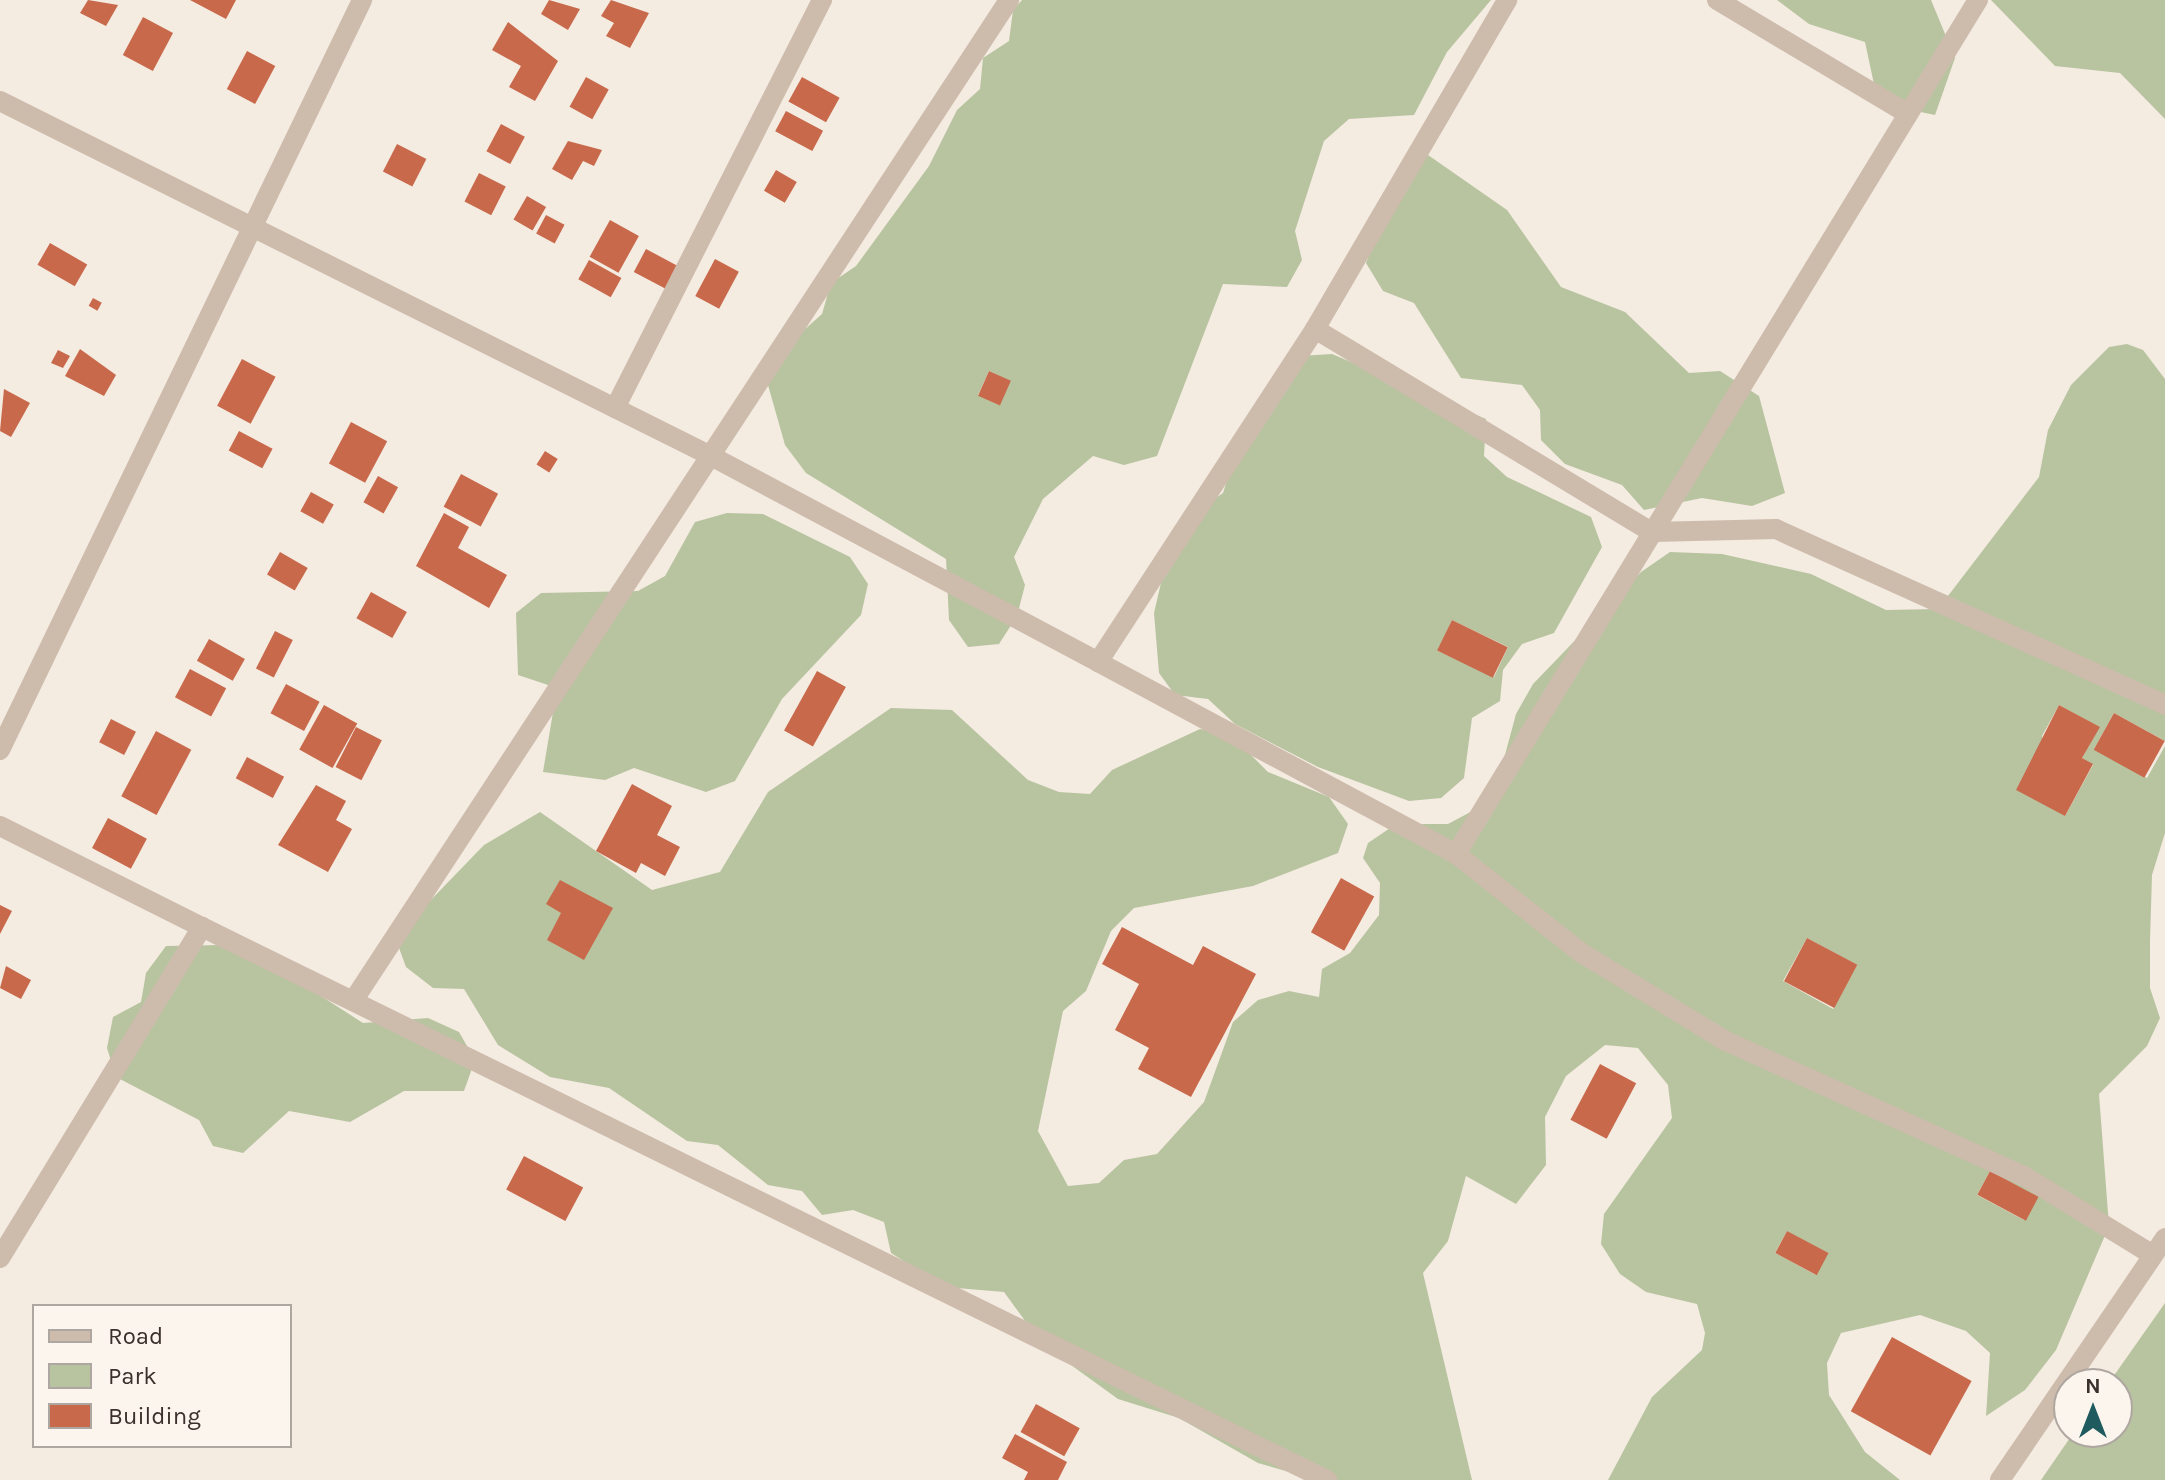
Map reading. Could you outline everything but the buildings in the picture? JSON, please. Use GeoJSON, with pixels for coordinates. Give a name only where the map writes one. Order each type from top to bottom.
{"type":"FeatureCollection","features":[{"type":"Feature","properties":{"kind":"street"},"geometry":{"type":"LineString","coordinates":[[0,750],[362,0]]}},
{"type":"Feature","properties":{"kind":"street"},"geometry":{"type":"LineString","coordinates":[[615,408],[822,0]]}},
{"type":"Feature","properties":{"kind":"street"},"geometry":{"type":"LineString","coordinates":[[353,1001],[1009,0]]}},
{"type":"Feature","properties":{"kind":"street"},"geometry":{"type":"LineString","coordinates":[[1098,662],[1315,329],[1507,0]]}},
{"type":"Feature","properties":{"kind":"street"},"geometry":{"type":"LineString","coordinates":[[1717,0],[1905,112]]}},
{"type":"Feature","properties":{"kind":"street"},"geometry":{"type":"LineString","coordinates":[[1456,854],[1905,112],[1978,0]]}},
{"type":"Feature","properties":{"kind":"street"},"geometry":{"type":"LineString","coordinates":[[0,101],[711,456],[1456,854],[1580,952],[1726,1041],[2024,1176],[2159,1246],[2000,1480]]}},
{"type":"Feature","properties":{"kind":"street"},"geometry":{"type":"LineString","coordinates":[[1315,329],[1652,532],[1776,529],[2165,705]]}},
{"type":"Feature","properties":{"kind":"street"},"geometry":{"type":"LineString","coordinates":[[0,826],[1327,1480]]}},
{"type":"Feature","properties":{"kind":"street"},"geometry":{"type":"LineString","coordinates":[[0,1258],[202,927]]}},
{"type":"Feature","properties":{"kind":"green space"},"geometry":{"type":"Polygon","coordinates":[[[1022,0],[1491,0],[1447,52],[1414,115],[1349,119],[1324,141],[1295,231],[1302,260],[1287,287],[1223,284],[1157,456],[1124,465],[1093,456],[1043,499],[1014,557],[1025,585],[1017,616],[999,644],[968,647],[949,620],[946,559],[806,473],[785,445],[768,385],[777,354],[822,314],[831,283],[856,266],[929,166],[957,110],[980,89],[983,58],[1009,41],[1013,10],[1022,0]],[[989,371],[978,395],[999,405],[1010,381],[989,371]]]}},
{"type":"Feature","properties":{"kind":"green space"},"geometry":{"type":"Polygon","coordinates":[[[1777,0],[1931,0],[1955,58],[1935,115],[1878,103],[1865,42],[1809,24],[1777,0]]]}},
{"type":"Feature","properties":{"kind":"green space"},"geometry":{"type":"Polygon","coordinates":[[[1991,0],[2165,0],[2165,119],[2120,73],[2055,66],[1991,0]]]}},
{"type":"Feature","properties":{"kind":"green space"},"geometry":{"type":"Polygon","coordinates":[[[1428,155],[1507,210],[1561,287],[1625,312],[1689,373],[1720,371],[1759,396],[1785,493],[1752,506],[1702,498],[1644,510],[1622,485],[1565,464],[1541,440],[1540,410],[1522,385],[1461,378],[1414,303],[1383,291],[1366,263],[1402,172],[1428,155]]]}},
{"type":"Feature","properties":{"kind":"green space"},"geometry":{"type":"Polygon","coordinates":[[[2127,344],[2143,350],[2165,379],[2165,741],[2114,713],[2094,749],[2147,778],[2165,746],[2165,833],[2152,875],[2150,940],[2150,988],[2160,1018],[2147,1046],[2099,1094],[2109,1226],[2056,1350],[2025,1390],[1986,1416],[1990,1353],[1966,1331],[1920,1315],[1841,1333],[1827,1363],[1829,1395],[1865,1452],[1900,1480],[1608,1480],[1652,1397],[1702,1350],[1705,1333],[1697,1304],[1646,1292],[1620,1274],[1601,1244],[1604,1214],[1672,1118],[1668,1085],[1638,1048],[1605,1045],[1566,1076],[1545,1117],[1546,1165],[1516,1204],[1466,1176],[1448,1241],[1423,1273],[1472,1480],[1317,1480],[1258,1463],[1179,1418],[1118,1399],[1042,1344],[1004,1292],[945,1287],[891,1253],[884,1222],[853,1210],[822,1215],[802,1191],[768,1185],[718,1145],[687,1141],[609,1088],[550,1077],[498,1045],[464,989],[433,988],[406,967],[395,937],[484,845],[540,812],[652,890],[720,872],[768,792],[891,708],[952,710],[1028,780],[1059,792],[1090,794],[1112,770],[1200,729],[1231,735],[1268,772],[1329,797],[1348,824],[1338,853],[1253,886],[1134,908],[1111,931],[1086,991],[1063,1011],[1038,1131],[1068,1186],[1099,1183],[1124,1160],[1157,1154],[1204,1102],[1233,1022],[1258,1000],[1289,991],[1319,997],[1322,969],[1350,953],[1379,915],[1380,883],[1363,858],[1368,843],[1396,824],[1448,824],[1478,808],[1498,781],[1516,714],[1533,684],[1641,572],[1670,552],[1722,554],[1811,574],[1886,610],[1938,609],[2039,477],[2048,430],[2071,385],[2109,347],[2127,344]],[[2059,705],[2042,736],[2065,816],[2093,765],[2082,758],[2099,727],[2059,705]],[[1807,938],[1783,981],[1833,1009],[1857,965],[1807,938]],[[1990,1171],[1977,1195],[2024,1220],[2037,1197],[1990,1171]],[[1787,1231],[1775,1253],[1816,1275],[1787,1231]]]}},
{"type":"Feature","properties":{"kind":"green space"},"geometry":{"type":"Polygon","coordinates":[[[1332,354],[1486,419],[1484,456],[1507,477],[1591,517],[1602,547],[1554,633],[1522,644],[1503,670],[1500,701],[1472,718],[1464,778],[1441,798],[1409,801],[1318,767],[1235,724],[1208,699],[1175,695],[1159,673],[1154,613],[1174,527],[1223,493],[1233,462],[1300,356],[1332,354]],[[1452,620],[1438,651],[1494,677],[1508,647],[1452,620]]]}},
{"type":"Feature","properties":{"kind":"green space"},"geometry":{"type":"Polygon","coordinates":[[[727,513],[763,514],[850,557],[868,584],[861,615],[782,699],[735,781],[706,792],[634,768],[605,780],[543,772],[557,688],[518,675],[516,613],[541,593],[638,591],[665,576],[695,522],[727,513]]]}},
{"type":"Feature","properties":{"kind":"green space"},"geometry":{"type":"Polygon","coordinates":[[[222,945],[282,971],[363,1023],[428,1018],[459,1032],[475,1060],[464,1091],[404,1091],[350,1122],[289,1111],[243,1153],[213,1146],[199,1120],[116,1077],[107,1048],[113,1017],[141,1002],[146,973],[166,946],[222,945]]]}},
{"type":"Feature","properties":{"kind":"green space"},"geometry":{"type":"Polygon","coordinates":[[[2165,1303],[2165,1480],[2041,1480],[2063,1448],[2133,1448],[2133,1368],[2119,1368],[2165,1303]]]}}]}
